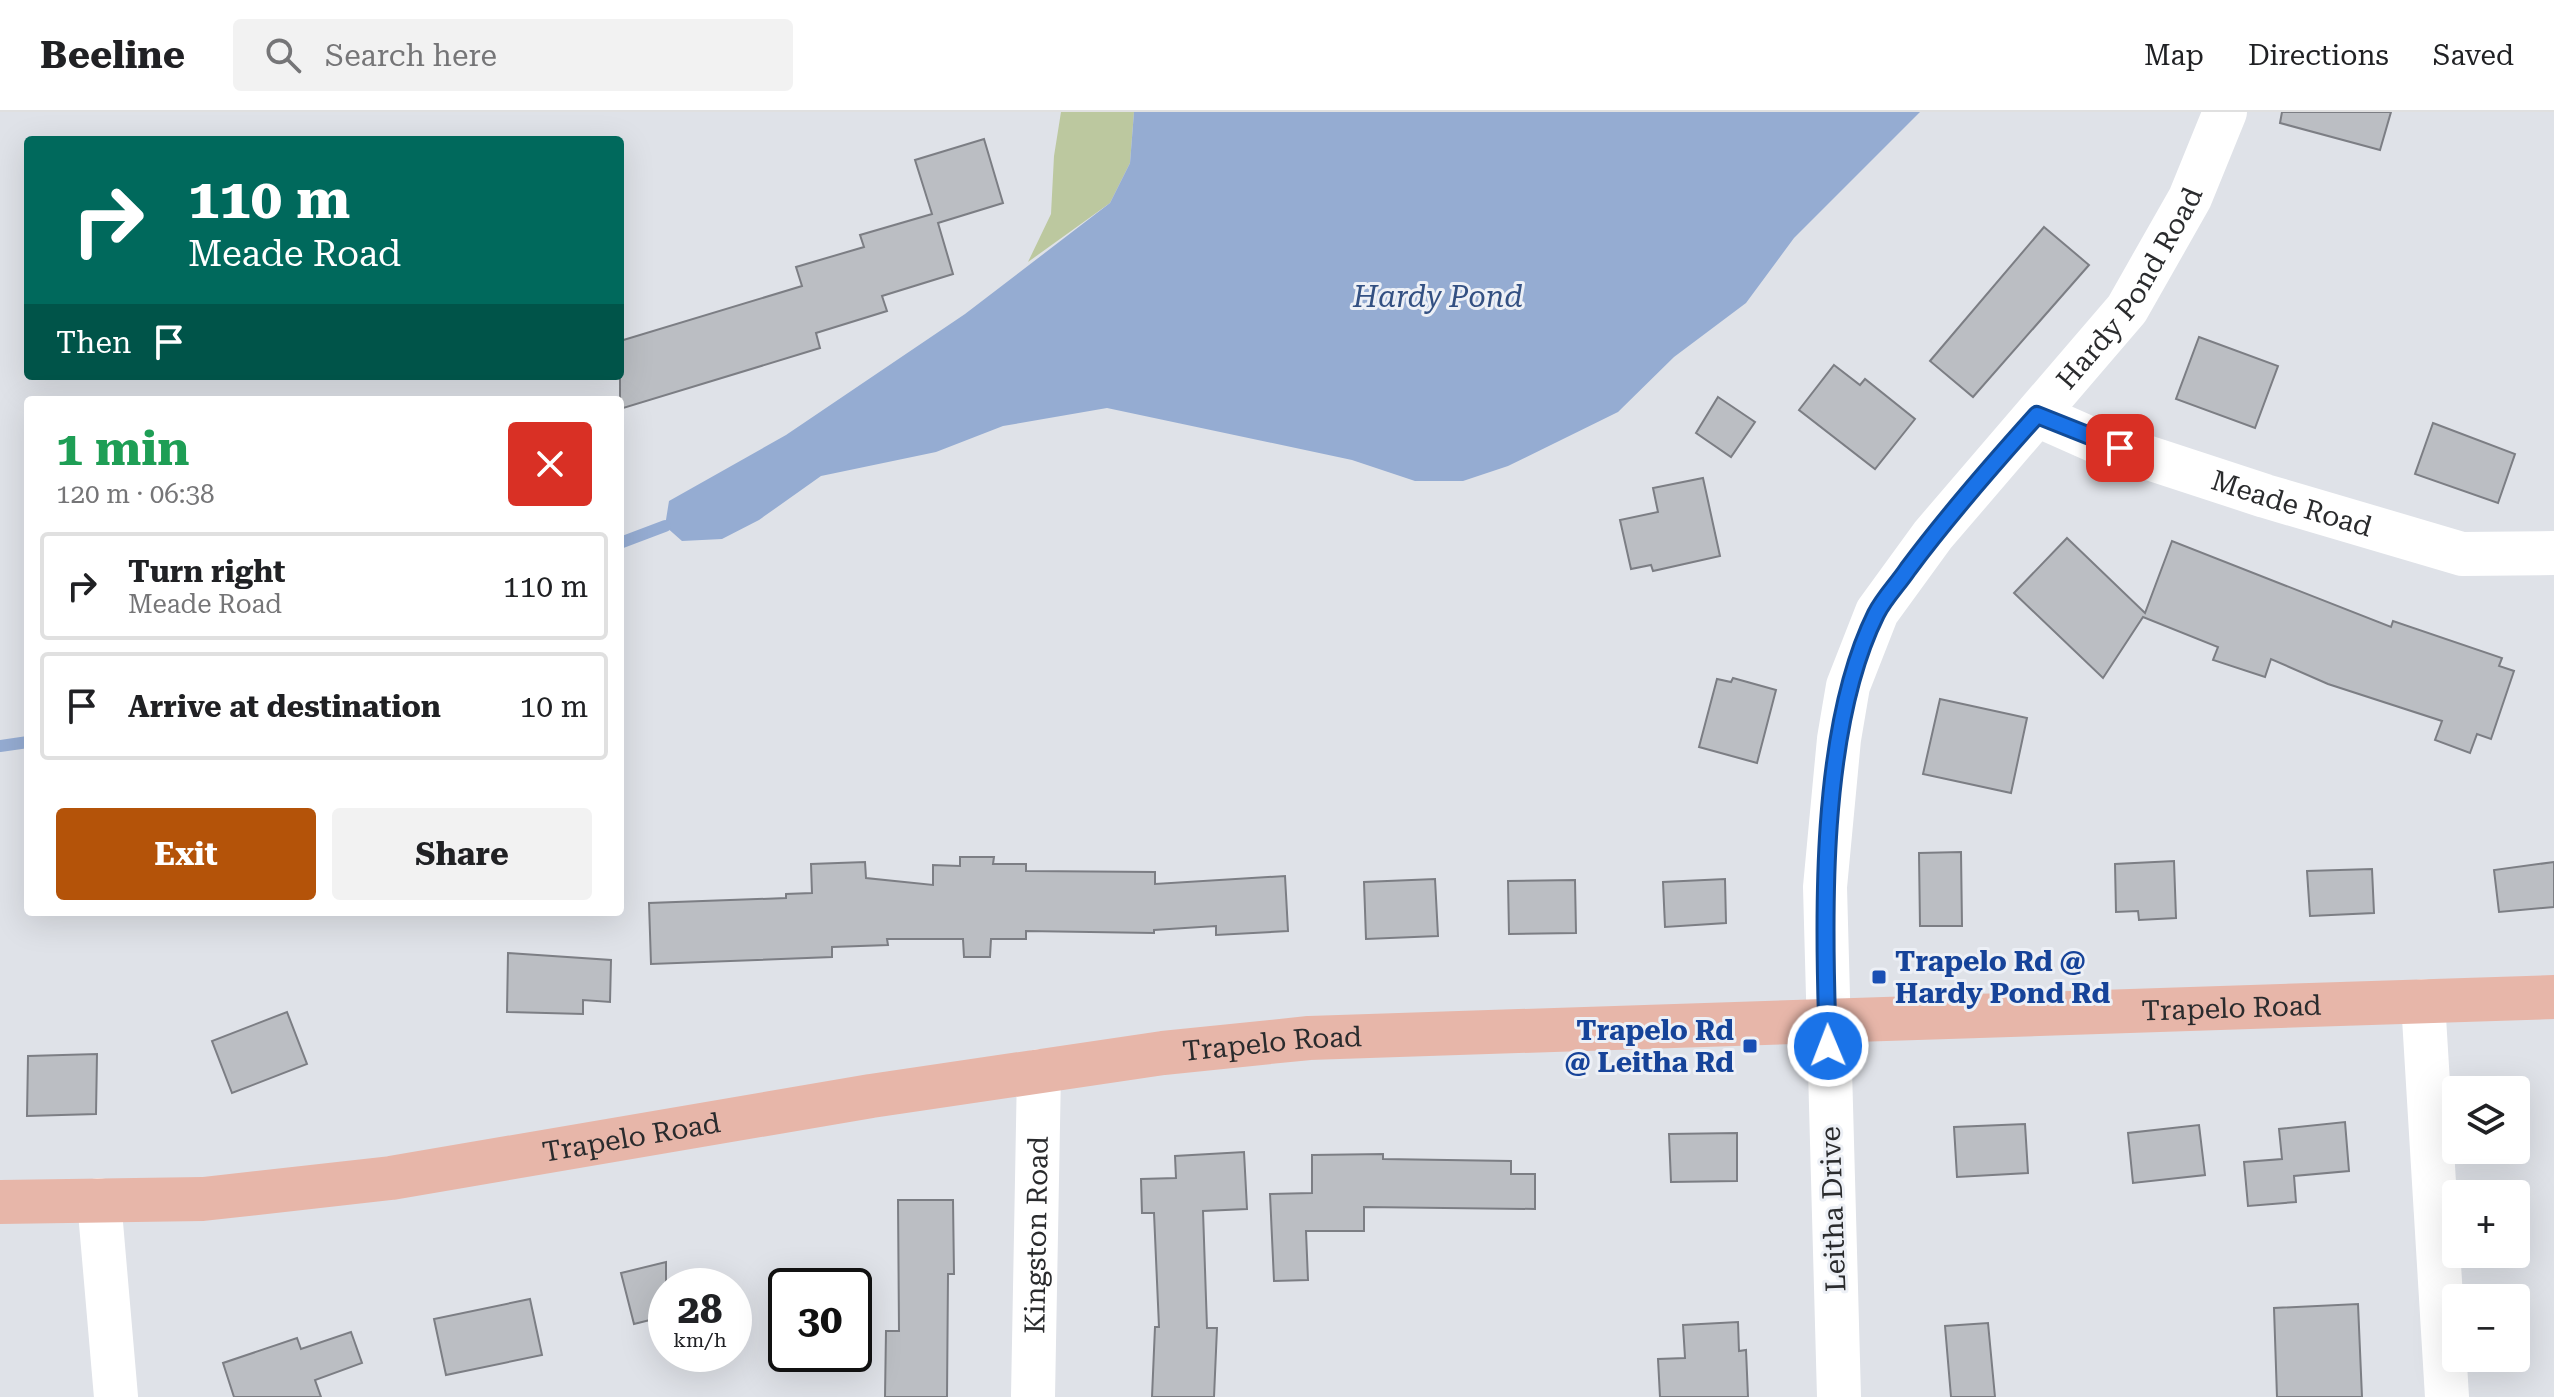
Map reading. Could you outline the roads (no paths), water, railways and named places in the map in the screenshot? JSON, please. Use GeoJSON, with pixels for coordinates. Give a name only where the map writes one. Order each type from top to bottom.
{"type":"FeatureCollection","features":[{"type":"Feature","properties":{"kind":"main road","name":"Trapelo Road"},"geometry":{"type":"LineString","coordinates":[[0,1202],[203,1199],[391,1178],[871,1096],[1163,1053],[1309,1038],[2554,997]]}},
{"type":"Feature","properties":{"kind":"street","name":"Hardy Pond Road"},"geometry":{"type":"LineString","coordinates":[[1827,1021],[1825,887],[1839,739],[1848,686],[1877,612],[1933,535],[2127,309],[2190,198],[2225,112]]}},
{"type":"Feature","properties":{"kind":"street","name":"Meade Road"},"geometry":{"type":"LineString","coordinates":[[2037,415],[2105,444],[2462,554],[2554,553]]}},
{"type":"Feature","properties":{"kind":"street"},"geometry":{"type":"LineString","coordinates":[[2423,1001],[2447,1397]]}},
{"type":"Feature","properties":{"kind":"street","name":"Leitha Drive"},"geometry":{"type":"LineString","coordinates":[[1827,1021],[1839,1397]]}},
{"type":"Feature","properties":{"kind":"street","name":"Kingston Road"},"geometry":{"type":"LineString","coordinates":[[1033,1397],[1039,1071]]}},
{"type":"Feature","properties":{"kind":"street"},"geometry":{"type":"LineString","coordinates":[[99,1200],[116,1397]]}},
{"type":"Feature","properties":{"kind":"water","name":"Hardy Pond"},"geometry":{"type":"Polygon","coordinates":[[[1134,112],[1920,112],[1794,238],[1746,303],[1674,357],[1618,412],[1508,466],[1463,481],[1415,481],[1352,460],[1107,408],[1003,426],[936,452],[821,476],[759,520],[722,539],[682,541],[665,526],[669,501],[786,435],[965,314],[1110,203],[1130,163],[1134,112]]]}},
{"type":"Feature","properties":{"kind":"waterway"},"geometry":{"type":"LineString","coordinates":[[624,541],[665,526]]}},
{"type":"Feature","properties":{"kind":"waterway"},"geometry":{"type":"LineString","coordinates":[[0,746],[24,743]]}},
{"type":"Feature","properties":{"kind":"place","name":"Trapelo Rd @ Hardy Pond Rd"},"geometry":{"type":"Point","coordinates":[1879,977]}},
{"type":"Feature","properties":{"kind":"place","name":"Trapelo Rd @ Leitha Rd"},"geometry":{"type":"Point","coordinates":[1750,1046]}}]}
